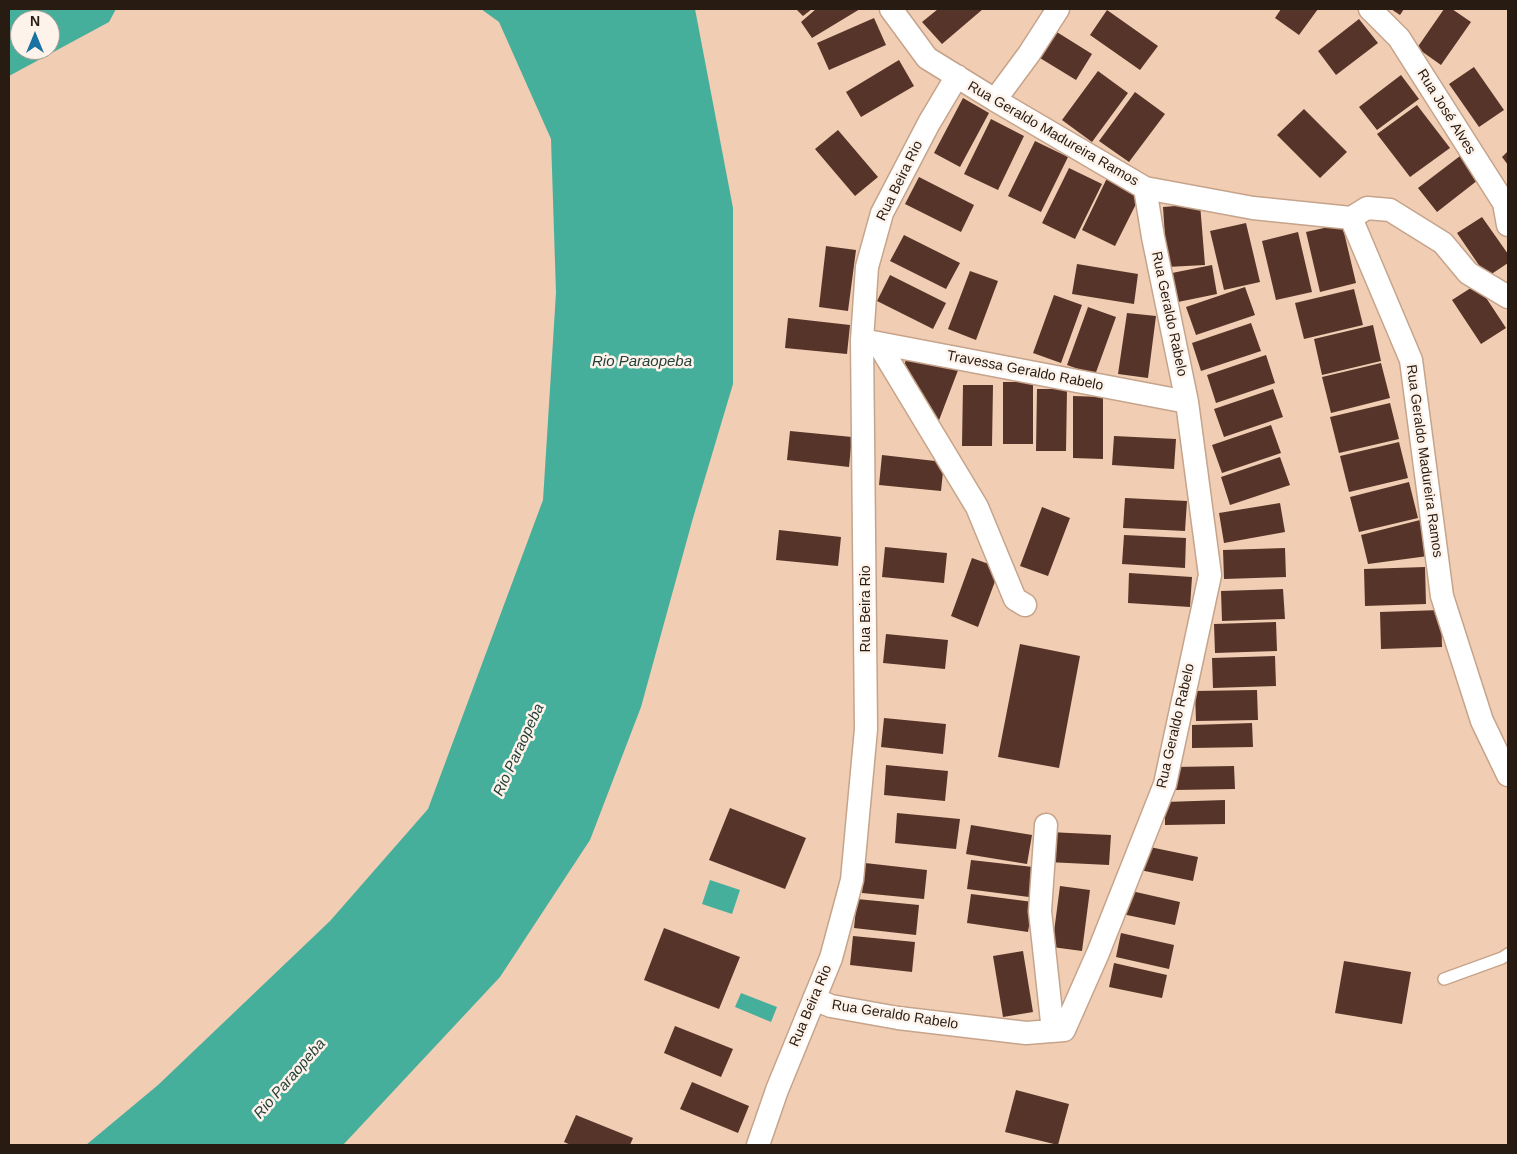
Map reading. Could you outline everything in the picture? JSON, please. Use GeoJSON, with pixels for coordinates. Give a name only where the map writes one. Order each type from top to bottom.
{"type":"FeatureCollection","features":[{"type":"Feature","properties":{"kind":"street","name":"Rua Geraldo Madureira Ramos"},"geometry":{"type":"LineString","coordinates":[[891,9],[927,58],[1145,188],[1253,208],[1351,218],[1411,360],[1442,596],[1482,721],[1508,775]]}},
{"type":"Feature","properties":{"kind":"street"},"geometry":{"type":"LineString","coordinates":[[995,100],[1058,9]]}},
{"type":"Feature","properties":{"kind":"street","name":"Rua José Alves"},"geometry":{"type":"LineString","coordinates":[[1370,9],[1399,38],[1504,203],[1508,225]]}},
{"type":"Feature","properties":{"kind":"street","name":"Rua Beira Rio"},"geometry":{"type":"LineString","coordinates":[[758,1145],[776,1090],[831,958],[852,880],[866,729],[870,341],[867,267],[882,213],[929,123],[957,76]]}},
{"type":"Feature","properties":{"kind":"street","name":"Rua Geraldo Rabelo"},"geometry":{"type":"LineString","coordinates":[[814,999],[831,1006],[951,1025],[1026,1033],[1064,1030],[1098,953],[1165,784],[1210,575],[1188,402],[1153,237],[1145,188]]}},
{"type":"Feature","properties":{"kind":"street"},"geometry":{"type":"LineString","coordinates":[[1351,218],[1367,208],[1390,210],[1443,243],[1468,273],[1508,297]]}},
{"type":"Feature","properties":{"kind":"street"},"geometry":{"type":"LineString","coordinates":[[870,341],[977,507],[1016,598],[1025,606]]}},
{"type":"Feature","properties":{"kind":"street","name":"Travessa Geraldo Rabelo"},"geometry":{"type":"LineString","coordinates":[[870,341],[1188,402]]}},
{"type":"Feature","properties":{"kind":"street"},"geometry":{"type":"LineString","coordinates":[[1046,826],[1040,911],[1054,1031]]}},
{"type":"Feature","properties":{"kind":"lane"},"geometry":{"type":"LineString","coordinates":[[1444,979],[1502,958],[1508,954]]}},
{"type":"Feature","properties":{"kind":"water"},"geometry":{"type":"Polygon","coordinates":[[[9,9],[116,9],[109,22],[60,48],[60,10],[10,10],[10,60],[39,60],[9,76],[9,9]]]}},
{"type":"Feature","properties":{"kind":"water","name":"Rio Paraopeba"},"geometry":{"type":"Polygon","coordinates":[[[481,9],[695,9],[733,208],[733,384],[693,518],[641,707],[590,840],[500,977],[343,1145],[86,1145],[158,1085],[330,921],[428,809],[543,500],[556,293],[551,139],[499,22],[481,9]]]}},
{"type":"Feature","properties":{"kind":"water"},"geometry":{"type":"Polygon","coordinates":[[[710,880],[740,890],[732,914],[702,904],[710,880]]]}},
{"type":"Feature","properties":{"kind":"water"},"geometry":{"type":"Polygon","coordinates":[[[741,993],[777,1007],[771,1022],[735,1007],[741,993]]]}},
{"type":"Feature","properties":{"kind":"building"},"geometry":{"type":"Polygon","coordinates":[[[796,9],[812,9],[803,16],[796,9]]]}},
{"type":"Feature","properties":{"kind":"building"},"geometry":{"type":"Polygon","coordinates":[[[816,9],[860,9],[812,38],[801,22],[816,9]]]}},
{"type":"Feature","properties":{"kind":"building"},"geometry":{"type":"Polygon","coordinates":[[[938,9],[983,9],[942,44],[922,22],[938,9]]]}},
{"type":"Feature","properties":{"kind":"building"},"geometry":{"type":"Polygon","coordinates":[[[1281,9],[1318,9],[1299,35],[1275,18],[1281,9]]]}},
{"type":"Feature","properties":{"kind":"building"},"geometry":{"type":"Polygon","coordinates":[[[1391,9],[1404,9],[1400,15],[1391,9]]]}},
{"type":"Feature","properties":{"kind":"building"},"geometry":{"type":"Polygon","coordinates":[[[1444,9],[1452,9],[1471,22],[1441,65],[1417,48],[1444,9]]]}},
{"type":"Feature","properties":{"kind":"building"},"geometry":{"type":"Polygon","coordinates":[[[1107,10],[1158,46],[1140,70],[1090,35],[1107,10]]]}},
{"type":"Feature","properties":{"kind":"building"},"geometry":{"type":"Polygon","coordinates":[[[874,18],[886,45],[829,70],[817,43],[874,18]]]}},
{"type":"Feature","properties":{"kind":"building"},"geometry":{"type":"Polygon","coordinates":[[[1359,19],[1378,43],[1336,75],[1318,51],[1359,19]]]}},
{"type":"Feature","properties":{"kind":"building"},"geometry":{"type":"Polygon","coordinates":[[[1052,29],[1092,54],[1076,80],[1035,55],[1052,29]]]}},
{"type":"Feature","properties":{"kind":"building"},"geometry":{"type":"Polygon","coordinates":[[[899,60],[914,86],[861,117],[846,92],[899,60]]]}},
{"type":"Feature","properties":{"kind":"building"},"geometry":{"type":"Polygon","coordinates":[[[1474,67],[1504,110],[1479,127],[1449,84],[1474,67]]]}},
{"type":"Feature","properties":{"kind":"building"},"geometry":{"type":"Polygon","coordinates":[[[1098,71],[1128,93],[1092,142],[1062,120],[1098,71]]]}},
{"type":"Feature","properties":{"kind":"building"},"geometry":{"type":"Polygon","coordinates":[[[1401,75],[1419,99],[1377,130],[1359,107],[1401,75]]]}},
{"type":"Feature","properties":{"kind":"building"},"geometry":{"type":"Polygon","coordinates":[[[1135,92],[1165,114],[1129,162],[1099,141],[1135,92]]]}},
{"type":"Feature","properties":{"kind":"building"},"geometry":{"type":"Polygon","coordinates":[[[963,98],[989,113],[960,167],[934,153],[963,98]]]}},
{"type":"Feature","properties":{"kind":"building"},"geometry":{"type":"Polygon","coordinates":[[[1417,105],[1450,148],[1410,177],[1377,134],[1417,105]]]}},
{"type":"Feature","properties":{"kind":"building"},"geometry":{"type":"Polygon","coordinates":[[[1304,109],[1347,152],[1320,178],[1277,135],[1304,109]]]}},
{"type":"Feature","properties":{"kind":"building"},"geometry":{"type":"Polygon","coordinates":[[[991,119],[1024,136],[998,190],[964,174],[991,119]]]}},
{"type":"Feature","properties":{"kind":"building"},"geometry":{"type":"Polygon","coordinates":[[[838,130],[878,177],[855,196],[815,149],[838,130]]]}},
{"type":"Feature","properties":{"kind":"building"},"geometry":{"type":"Polygon","coordinates":[[[1035,141],[1068,157],[1041,212],[1008,196],[1035,141]]]}},
{"type":"Feature","properties":{"kind":"building"},"geometry":{"type":"Polygon","coordinates":[[[1508,151],[1508,165],[1502,157],[1508,151]]]}},
{"type":"Feature","properties":{"kind":"building"},"geometry":{"type":"Polygon","coordinates":[[[1460,156],[1478,180],[1437,212],[1418,188],[1460,156]]]}},
{"type":"Feature","properties":{"kind":"building"},"geometry":{"type":"Polygon","coordinates":[[[1069,168],[1102,184],[1075,239],[1042,223],[1069,168]]]}},
{"type":"Feature","properties":{"kind":"building"},"geometry":{"type":"Polygon","coordinates":[[[1108,176],[1142,192],[1115,246],[1082,230],[1108,176]]]}},
{"type":"Feature","properties":{"kind":"building"},"geometry":{"type":"Polygon","coordinates":[[[919,177],[974,205],[961,232],[905,204],[919,177]]]}},
{"type":"Feature","properties":{"kind":"building"},"geometry":{"type":"Polygon","coordinates":[[[1200,204],[1205,265],[1167,267],[1163,207],[1200,204]]]}},
{"type":"Feature","properties":{"kind":"building"},"geometry":{"type":"Polygon","coordinates":[[[1482,217],[1508,254],[1508,263],[1487,277],[1457,233],[1482,217]]]}},
{"type":"Feature","properties":{"kind":"building"},"geometry":{"type":"Polygon","coordinates":[[[1246,223],[1260,282],[1224,290],[1210,231],[1246,223]]]}},
{"type":"Feature","properties":{"kind":"building"},"geometry":{"type":"Polygon","coordinates":[[[1342,224],[1356,283],[1320,292],[1306,232],[1342,224]]]}},
{"type":"Feature","properties":{"kind":"building"},"geometry":{"type":"Polygon","coordinates":[[[1298,232],[1312,292],[1276,300],[1262,241],[1298,232]]]}},
{"type":"Feature","properties":{"kind":"building"},"geometry":{"type":"Polygon","coordinates":[[[904,235],[960,263],[946,289],[890,261],[904,235]]]}},
{"type":"Feature","properties":{"kind":"building"},"geometry":{"type":"Polygon","coordinates":[[[826,246],[856,250],[848,311],[819,307],[826,246]]]}},
{"type":"Feature","properties":{"kind":"building"},"geometry":{"type":"Polygon","coordinates":[[[1077,264],[1138,274],[1134,304],[1072,294],[1077,264]]]}},
{"type":"Feature","properties":{"kind":"building"},"geometry":{"type":"Polygon","coordinates":[[[1212,265],[1217,294],[1178,302],[1172,273],[1212,265]]]}},
{"type":"Feature","properties":{"kind":"building"},"geometry":{"type":"Polygon","coordinates":[[[970,271],[998,281],[976,340],[948,329],[970,271]]]}},
{"type":"Feature","properties":{"kind":"building"},"geometry":{"type":"Polygon","coordinates":[[[890,275],[946,303],[933,329],[877,301],[890,275]]]}},
{"type":"Feature","properties":{"kind":"building"},"geometry":{"type":"Polygon","coordinates":[[[1477,284],[1506,328],[1481,344],[1452,300],[1477,284]]]}},
{"type":"Feature","properties":{"kind":"building"},"geometry":{"type":"Polygon","coordinates":[[[1245,287],[1255,315],[1196,335],[1186,307],[1245,287]]]}},
{"type":"Feature","properties":{"kind":"building"},"geometry":{"type":"Polygon","coordinates":[[[1354,289],[1363,325],[1304,339],[1295,303],[1354,289]]]}},
{"type":"Feature","properties":{"kind":"building"},"geometry":{"type":"Polygon","coordinates":[[[1054,295],[1082,305],[1061,363],[1033,353],[1054,295]]]}},
{"type":"Feature","properties":{"kind":"building"},"geometry":{"type":"Polygon","coordinates":[[[1088,307],[1116,317],[1095,375],[1067,365],[1088,307]]]}},
{"type":"Feature","properties":{"kind":"building"},"geometry":{"type":"Polygon","coordinates":[[[1127,313],[1156,316],[1148,378],[1118,374],[1127,313]]]}},
{"type":"Feature","properties":{"kind":"building"},"geometry":{"type":"Polygon","coordinates":[[[788,318],[850,325],[847,354],[785,348],[788,318]]]}},
{"type":"Feature","properties":{"kind":"building"},"geometry":{"type":"Polygon","coordinates":[[[1251,323],[1261,351],[1201,371],[1192,343],[1251,323]]]}},
{"type":"Feature","properties":{"kind":"building"},"geometry":{"type":"Polygon","coordinates":[[[1373,325],[1381,361],[1322,375],[1314,339],[1373,325]]]}},
{"type":"Feature","properties":{"kind":"building"},"geometry":{"type":"Polygon","coordinates":[[[906,354],[960,365],[938,423],[905,364],[906,354]]]}},
{"type":"Feature","properties":{"kind":"building"},"geometry":{"type":"Polygon","coordinates":[[[1266,355],[1275,383],[1216,403],[1207,375],[1266,355]]]}},
{"type":"Feature","properties":{"kind":"building"},"geometry":{"type":"Polygon","coordinates":[[[1381,363],[1390,398],[1331,413],[1322,377],[1381,363]]]}},
{"type":"Feature","properties":{"kind":"building"},"geometry":{"type":"Polygon","coordinates":[[[1003,382],[1033,382],[1033,444],[1003,444],[1003,382]]]}},
{"type":"Feature","properties":{"kind":"building"},"geometry":{"type":"Polygon","coordinates":[[[963,385],[993,385],[992,446],[962,446],[963,385]]]}},
{"type":"Feature","properties":{"kind":"building"},"geometry":{"type":"Polygon","coordinates":[[[1037,389],[1067,389],[1066,451],[1036,451],[1037,389]]]}},
{"type":"Feature","properties":{"kind":"building"},"geometry":{"type":"Polygon","coordinates":[[[1273,389],[1283,417],[1224,437],[1214,409],[1273,389]]]}},
{"type":"Feature","properties":{"kind":"building"},"geometry":{"type":"Polygon","coordinates":[[[1073,396],[1103,397],[1103,459],[1073,458],[1073,396]]]}},
{"type":"Feature","properties":{"kind":"building"},"geometry":{"type":"Polygon","coordinates":[[[1390,403],[1399,439],[1339,453],[1330,417],[1390,403]]]}},
{"type":"Feature","properties":{"kind":"building"},"geometry":{"type":"Polygon","coordinates":[[[1271,425],[1281,453],[1222,473],[1212,445],[1271,425]]]}},
{"type":"Feature","properties":{"kind":"building"},"geometry":{"type":"Polygon","coordinates":[[[790,431],[852,437],[849,467],[787,460],[790,431]]]}},
{"type":"Feature","properties":{"kind":"building"},"geometry":{"type":"Polygon","coordinates":[[[1114,436],[1176,439],[1174,469],[1112,465],[1114,436]]]}},
{"type":"Feature","properties":{"kind":"building"},"geometry":{"type":"Polygon","coordinates":[[[1399,442],[1408,478],[1349,492],[1340,456],[1399,442]]]}},
{"type":"Feature","properties":{"kind":"building"},"geometry":{"type":"Polygon","coordinates":[[[882,455],[944,462],[941,491],[879,485],[882,455]]]}},
{"type":"Feature","properties":{"kind":"building"},"geometry":{"type":"Polygon","coordinates":[[[1280,457],[1290,485],[1230,505],[1221,477],[1280,457]]]}},
{"type":"Feature","properties":{"kind":"building"},"geometry":{"type":"Polygon","coordinates":[[[1409,482],[1418,518],[1359,532],[1350,497],[1409,482]]]}},
{"type":"Feature","properties":{"kind":"building"},"geometry":{"type":"Polygon","coordinates":[[[1125,498],[1187,501],[1185,531],[1123,528],[1125,498]]]}},
{"type":"Feature","properties":{"kind":"building"},"geometry":{"type":"Polygon","coordinates":[[[1280,503],[1285,532],[1224,543],[1219,513],[1280,503]]]}},
{"type":"Feature","properties":{"kind":"building"},"geometry":{"type":"Polygon","coordinates":[[[1042,507],[1070,518],[1048,576],[1020,566],[1042,507]]]}},
{"type":"Feature","properties":{"kind":"building"},"geometry":{"type":"Polygon","coordinates":[[[1420,520],[1428,556],[1368,564],[1361,535],[1420,520]]]}},
{"type":"Feature","properties":{"kind":"building"},"geometry":{"type":"Polygon","coordinates":[[[779,530],[841,537],[838,566],[776,560],[779,530]]]}},
{"type":"Feature","properties":{"kind":"building"},"geometry":{"type":"Polygon","coordinates":[[[1124,535],[1186,538],[1185,568],[1122,564],[1124,535]]]}},
{"type":"Feature","properties":{"kind":"building"},"geometry":{"type":"Polygon","coordinates":[[[885,547],[947,553],[944,583],[882,577],[885,547]]]}},
{"type":"Feature","properties":{"kind":"building"},"geometry":{"type":"Polygon","coordinates":[[[1285,548],[1286,577],[1224,579],[1223,550],[1285,548]]]}},
{"type":"Feature","properties":{"kind":"building"},"geometry":{"type":"Polygon","coordinates":[[[972,558],[1000,568],[978,627],[951,616],[972,558]]]}},
{"type":"Feature","properties":{"kind":"building"},"geometry":{"type":"Polygon","coordinates":[[[1425,567],[1426,604],[1365,606],[1364,569],[1425,567]]]}},
{"type":"Feature","properties":{"kind":"building"},"geometry":{"type":"Polygon","coordinates":[[[1129,573],[1192,577],[1190,607],[1128,603],[1129,573]]]}},
{"type":"Feature","properties":{"kind":"building"},"geometry":{"type":"Polygon","coordinates":[[[1283,589],[1285,619],[1222,621],[1221,591],[1283,589]]]}},
{"type":"Feature","properties":{"kind":"building"},"geometry":{"type":"Polygon","coordinates":[[[1441,610],[1442,647],[1381,649],[1380,612],[1441,610]]]}},
{"type":"Feature","properties":{"kind":"building"},"geometry":{"type":"Polygon","coordinates":[[[1276,622],[1277,651],[1215,653],[1214,624],[1276,622]]]}},
{"type":"Feature","properties":{"kind":"building"},"geometry":{"type":"Polygon","coordinates":[[[886,634],[948,640],[945,669],[883,663],[886,634]]]}},
{"type":"Feature","properties":{"kind":"building"},"geometry":{"type":"Polygon","coordinates":[[[1020,644],[1080,656],[1059,768],[998,757],[1020,644]]]}},
{"type":"Feature","properties":{"kind":"building"},"geometry":{"type":"Polygon","coordinates":[[[1275,656],[1276,686],[1213,688],[1212,658],[1275,656]]]}},
{"type":"Feature","properties":{"kind":"building"},"geometry":{"type":"Polygon","coordinates":[[[1257,690],[1258,720],[1196,721],[1195,691],[1257,690]]]}},
{"type":"Feature","properties":{"kind":"building"},"geometry":{"type":"Polygon","coordinates":[[[884,718],[946,724],[943,754],[881,747],[884,718]]]}},
{"type":"Feature","properties":{"kind":"building"},"geometry":{"type":"Polygon","coordinates":[[[1252,723],[1253,747],[1192,748],[1192,725],[1252,723]]]}},
{"type":"Feature","properties":{"kind":"building"},"geometry":{"type":"Polygon","coordinates":[[[886,765],[948,771],[945,801],[884,795],[886,765]]]}},
{"type":"Feature","properties":{"kind":"building"},"geometry":{"type":"Polygon","coordinates":[[[1234,766],[1235,789],[1175,790],[1174,767],[1234,766]]]}},
{"type":"Feature","properties":{"kind":"building"},"geometry":{"type":"Polygon","coordinates":[[[1225,800],[1225,824],[1165,825],[1165,802],[1225,800]]]}},
{"type":"Feature","properties":{"kind":"building"},"geometry":{"type":"Polygon","coordinates":[[[730,808],[806,838],[785,889],[709,860],[730,808]]]}},
{"type":"Feature","properties":{"kind":"building"},"geometry":{"type":"Polygon","coordinates":[[[897,813],[960,819],[956,849],[895,843],[897,813]]]}},
{"type":"Feature","properties":{"kind":"building"},"geometry":{"type":"Polygon","coordinates":[[[971,825],[1032,835],[1027,864],[966,854],[971,825]]]}},
{"type":"Feature","properties":{"kind":"building"},"geometry":{"type":"Polygon","coordinates":[[[1049,832],[1111,835],[1109,865],[1047,862],[1049,832]]]}},
{"type":"Feature","properties":{"kind":"building"},"geometry":{"type":"Polygon","coordinates":[[[1145,846],[1198,857],[1193,881],[1140,870],[1145,846]]]}},
{"type":"Feature","properties":{"kind":"building"},"geometry":{"type":"Polygon","coordinates":[[[971,860],[1033,867],[1029,897],[967,889],[971,860]]]}},
{"type":"Feature","properties":{"kind":"building"},"geometry":{"type":"Polygon","coordinates":[[[865,863],[927,870],[924,899],[862,893],[865,863]]]}},
{"type":"Feature","properties":{"kind":"building"},"geometry":{"type":"Polygon","coordinates":[[[1060,886],[1090,890],[1082,951],[1052,947],[1060,886]]]}},
{"type":"Feature","properties":{"kind":"building"},"geometry":{"type":"Polygon","coordinates":[[[1127,890],[1180,902],[1175,925],[1122,914],[1127,890]]]}},
{"type":"Feature","properties":{"kind":"building"},"geometry":{"type":"Polygon","coordinates":[[[971,894],[1033,902],[1028,932],[967,923],[971,894]]]}},
{"type":"Feature","properties":{"kind":"building"},"geometry":{"type":"Polygon","coordinates":[[[857,899],[919,905],[916,935],[854,928],[857,899]]]}},
{"type":"Feature","properties":{"kind":"building"},"geometry":{"type":"Polygon","coordinates":[[[664,928],[740,957],[719,1009],[644,980],[664,928]]]}},
{"type":"Feature","properties":{"kind":"building"},"geometry":{"type":"Polygon","coordinates":[[[1121,933],[1174,945],[1169,969],[1116,957],[1121,933]]]}},
{"type":"Feature","properties":{"kind":"building"},"geometry":{"type":"Polygon","coordinates":[[[853,936],[915,942],[912,972],[850,965],[853,936]]]}},
{"type":"Feature","properties":{"kind":"building"},"geometry":{"type":"Polygon","coordinates":[[[1023,951],[1033,1012],[1003,1017],[993,956],[1023,951]]]}},
{"type":"Feature","properties":{"kind":"building"},"geometry":{"type":"Polygon","coordinates":[[[1344,961],[1411,972],[1402,1024],[1335,1013],[1344,961]]]}},
{"type":"Feature","properties":{"kind":"building"},"geometry":{"type":"Polygon","coordinates":[[[1114,963],[1167,975],[1162,998],[1109,987],[1114,963]]]}},
{"type":"Feature","properties":{"kind":"building"},"geometry":{"type":"Polygon","coordinates":[[[675,1026],[733,1049],[721,1077],[664,1053],[675,1026]]]}},
{"type":"Feature","properties":{"kind":"building"},"geometry":{"type":"Polygon","coordinates":[[[692,1082],[749,1106],[738,1133],[680,1109],[692,1082]]]}},
{"type":"Feature","properties":{"kind":"building"},"geometry":{"type":"Polygon","coordinates":[[[1016,1090],[1069,1104],[1058,1145],[1005,1132],[1016,1090]]]}},
{"type":"Feature","properties":{"kind":"building"},"geometry":{"type":"Polygon","coordinates":[[[576,1115],[633,1138],[630,1145],[571,1145],[564,1142],[576,1115]]]}}]}
